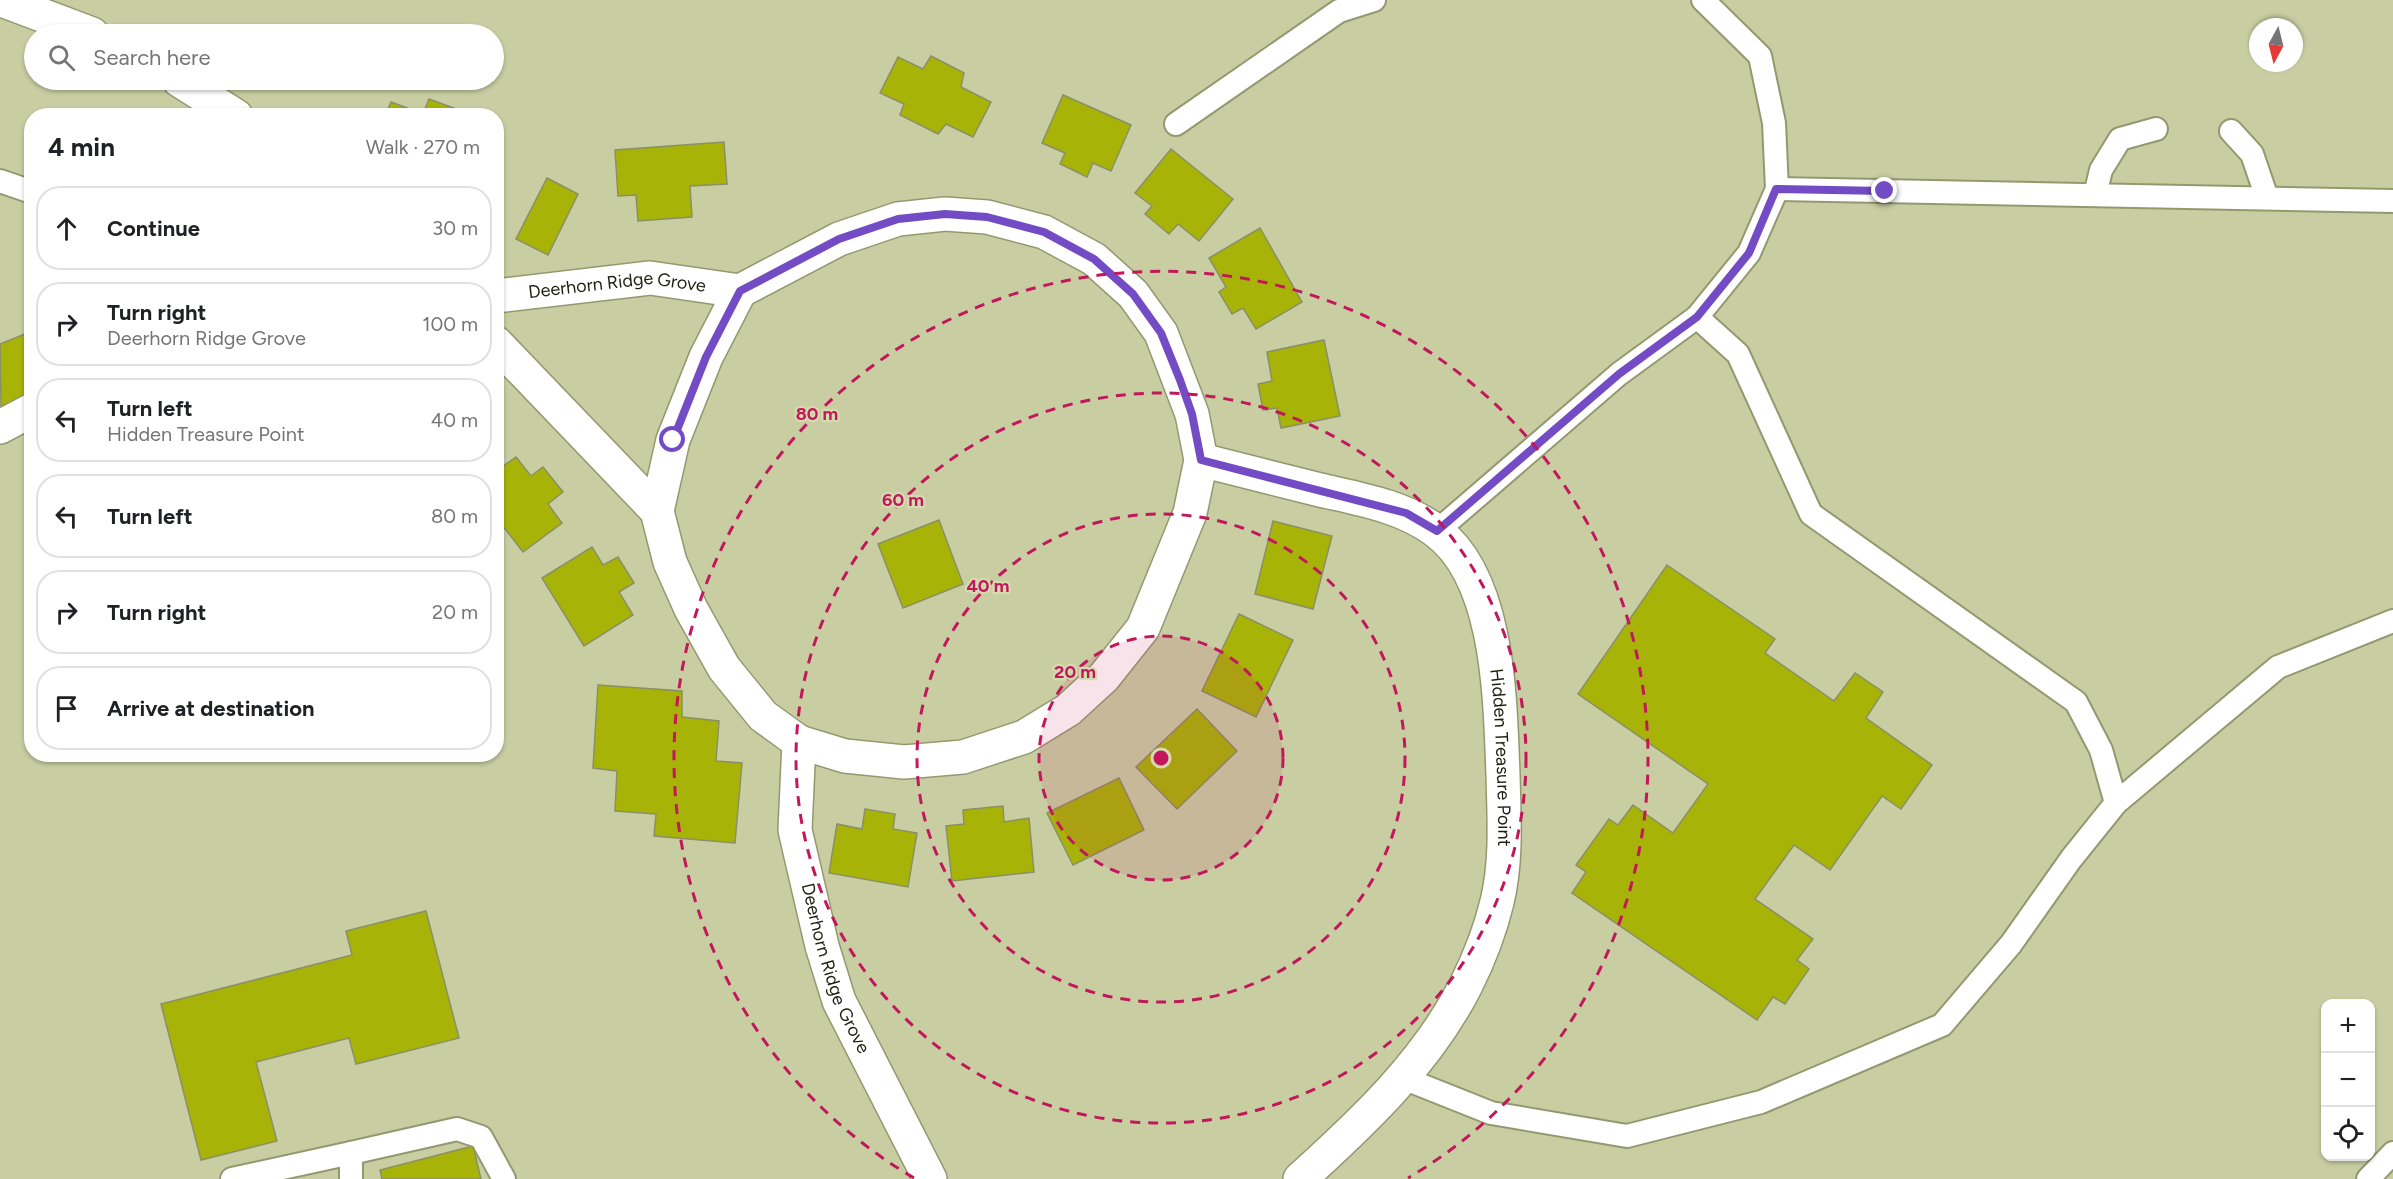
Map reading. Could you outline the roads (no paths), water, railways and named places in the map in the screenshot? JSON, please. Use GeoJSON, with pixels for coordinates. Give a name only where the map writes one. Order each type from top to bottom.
{"type":"FeatureCollection","features":[{"type":"Feature","properties":{"kind":"street"},"geometry":{"type":"LineString","coordinates":[[2,0],[66,24]]}},
{"type":"Feature","properties":{"kind":"street"},"geometry":{"type":"LineString","coordinates":[[195,90],[223,108]]}},
{"type":"Feature","properties":{"kind":"street"},"geometry":{"type":"LineString","coordinates":[[945,214],[987,217],[1044,232],[1094,259],[1133,294],[1161,333],[1192,414],[1201,460],[1190,513],[1143,628],[1104,677],[1068,710],[1024,737],[963,757],[904,762],[845,756],[800,742],[763,716],[724,668],[691,609],[670,562],[657,511],[673,440],[706,357],[740,291],[839,239],[898,219],[945,214]]}},
{"type":"Feature","properties":{"kind":"street","name":"Deerhorn Ridge Grove"},"geometry":{"type":"LineString","coordinates":[[504,295],[650,278],[740,291]]}},
{"type":"Feature","properties":{"kind":"street"},"geometry":{"type":"LineString","coordinates":[[504,351],[657,511]]}},
{"type":"Feature","properties":{"kind":"street"},"geometry":{"type":"LineString","coordinates":[[0,427],[24,414]]}},
{"type":"Feature","properties":{"kind":"street","name":"Hidden Treasure Point"},"geometry":{"type":"LineString","coordinates":[[1201,460],[1406,513],[1437,531],[1466,564],[1486,616],[1500,681],[1504,837],[1497,901],[1483,945],[1466,986],[1438,1032],[1403,1077],[1365,1118],[1300,1179]]}},
{"type":"Feature","properties":{"kind":"street","name":"Deerhorn Ridge Grove"},"geometry":{"type":"LineString","coordinates":[[800,742],[795,830],[822,946],[839,1001],[930,1179]]}},
{"type":"Feature","properties":{"kind":"lane"},"geometry":{"type":"LineString","coordinates":[[1176,124],[1339,11],[1374,0]]}},
{"type":"Feature","properties":{"kind":"lane"},"geometry":{"type":"LineString","coordinates":[[1437,531],[1619,374],[1697,317],[1749,253],[1776,189],[1774,123],[1760,56],[1703,0]]}},
{"type":"Feature","properties":{"kind":"lane"},"geometry":{"type":"LineString","coordinates":[[2095,195],[2101,170],[2120,139],[2156,129]]}},
{"type":"Feature","properties":{"kind":"lane"},"geometry":{"type":"LineString","coordinates":[[2231,131],[2253,154],[2267,198]]}},
{"type":"Feature","properties":{"kind":"lane"},"geometry":{"type":"LineString","coordinates":[[0,181],[24,189]]}},
{"type":"Feature","properties":{"kind":"lane"},"geometry":{"type":"LineString","coordinates":[[1776,189],[2393,201]]}},
{"type":"Feature","properties":{"kind":"lane"},"geometry":{"type":"LineString","coordinates":[[1697,317],[1738,354],[1811,514],[2076,702],[2101,750],[2116,803]]}},
{"type":"Feature","properties":{"kind":"lane"},"geometry":{"type":"LineString","coordinates":[[1403,1077],[1491,1113],[1627,1136],[1761,1102],[1942,1025],[2011,944],[2071,859],[2116,803],[2278,667],[2393,621]]}},
{"type":"Feature","properties":{"kind":"lane"},"geometry":{"type":"LineString","coordinates":[[232,1179],[457,1129],[481,1137],[504,1179]]}},
{"type":"Feature","properties":{"kind":"lane"},"geometry":{"type":"LineString","coordinates":[[2368,1179],[2393,1152]]}},
{"type":"Feature","properties":{"kind":"lane"},"geometry":{"type":"LineString","coordinates":[[351,1153],[351,1179]]}}]}
